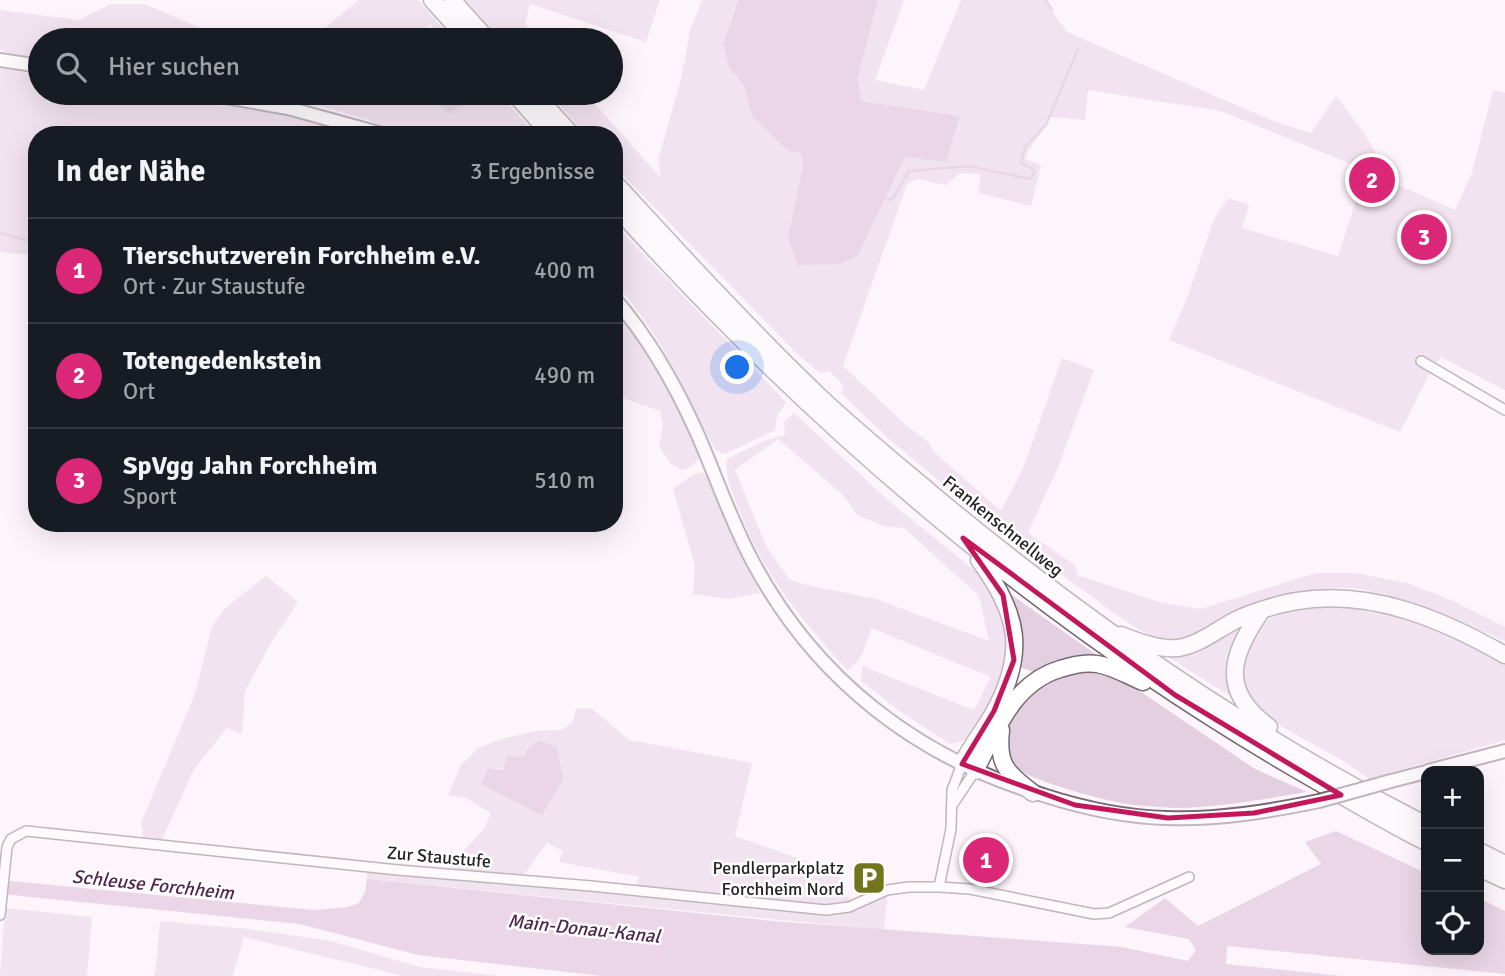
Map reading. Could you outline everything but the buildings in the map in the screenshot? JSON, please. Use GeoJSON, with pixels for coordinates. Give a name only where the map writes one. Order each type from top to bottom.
{"type":"FeatureCollection","features":[{"type":"Feature","properties":{"kind":"highway"},"geometry":{"type":"LineString","coordinates":[[432,0],[457,28]]}},
{"type":"Feature","properties":{"kind":"highway"},"geometry":{"type":"LineString","coordinates":[[452,0],[477,28]]}},
{"type":"Feature","properties":{"kind":"highway"},"geometry":{"type":"LineString","coordinates":[[525,105],[543,126]]}},
{"type":"Feature","properties":{"kind":"highway"},"geometry":{"type":"LineString","coordinates":[[545,105],[564,126]]}},
{"type":"Feature","properties":{"kind":"highway","name":"Frankenschnellweg"},"geometry":{"type":"LineString","coordinates":[[623,192],[730,308],[821,398],[1006,555],[1097,624],[1177,679],[1281,743],[1421,822]]}},
{"type":"Feature","properties":{"kind":"highway","name":"Frankenschnellweg"},"geometry":{"type":"LineString","coordinates":[[623,215],[720,319],[809,407],[991,563],[1089,636],[1175,695],[1291,766],[1421,839]]}},
{"type":"Feature","properties":{"kind":"highway"},"geometry":{"type":"LineString","coordinates":[[963,538],[1003,596],[1011,616],[1014,637],[1014,660],[1007,684],[994,711],[971,745],[968,768]]}},
{"type":"Feature","properties":{"kind":"highway"},"geometry":{"type":"LineString","coordinates":[[1097,624],[1149,644],[1180,648],[1238,619],[1297,601],[1358,599],[1427,618],[1475,638],[1505,655]]}},
{"type":"Feature","properties":{"kind":"highway"},"geometry":{"type":"LineString","coordinates":[[1260,613],[1238,649],[1234,670],[1244,702],[1251,712],[1271,728],[1281,743]]}},
{"type":"Feature","properties":{"kind":"highway"},"geometry":{"type":"LineString","coordinates":[[968,768],[1002,721],[1013,700],[1037,679],[1051,671],[1082,664],[1096,664],[1113,668],[1175,695]]}},
{"type":"Feature","properties":{"kind":"highway"},"geometry":{"type":"LineString","coordinates":[[1002,721],[999,749],[1002,762],[1009,773],[1033,793]]}},
{"type":"Feature","properties":{"kind":"highway"},"geometry":{"type":"LineString","coordinates":[[1484,854],[1505,864]]}},
{"type":"Feature","properties":{"kind":"highway"},"geometry":{"type":"LineString","coordinates":[[1484,870],[1505,880]]}},
{"type":"Feature","properties":{"kind":"main road"},"geometry":{"type":"LineString","coordinates":[[0,60],[28,64]]}},
{"type":"Feature","properties":{"kind":"main road"},"geometry":{"type":"LineString","coordinates":[[276,105],[354,126]]}},
{"type":"Feature","properties":{"kind":"main road"},"geometry":{"type":"LineString","coordinates":[[623,310],[664,367],[697,432],[753,562],[775,600],[797,631],[849,687],[912,737],[968,768],[1033,793],[1115,813],[1168,818],[1254,813],[1319,801],[1421,773]]}},
{"type":"Feature","properties":{"kind":"main road"},"geometry":{"type":"LineString","coordinates":[[1446,766],[1505,751]]}},
{"type":"Feature","properties":{"kind":"street"},"geometry":{"type":"LineString","coordinates":[[1421,361],[1505,410]]}},
{"type":"Feature","properties":{"kind":"street"},"geometry":{"type":"LineString","coordinates":[[953,804],[968,768]]}},
{"type":"Feature","properties":{"kind":"street"},"geometry":{"type":"LineString","coordinates":[[939,887],[951,830],[952,790],[968,768]]}},
{"type":"Feature","properties":{"kind":"street","name":"Zur Staustufe"},"geometry":{"type":"LineString","coordinates":[[0,915],[7,847],[11,839],[26,831],[398,870],[826,910],[849,906],[887,890],[939,887],[970,889],[1094,914],[1109,913],[1189,877]]}},
{"type":"Feature","properties":{"kind":"highlighted area"},"geometry":{"type":"Polygon","coordinates":[[[963,538],[1175,695],[1341,795],[1254,813],[1168,818],[1075,805],[962,764],[994,711],[1014,660],[1003,595],[963,538]]]}},
{"type":"Feature","properties":{"kind":"shaded area"},"geometry":{"type":"Polygon","coordinates":[[[359,0],[418,0],[442,28],[432,28],[429,24],[428,28],[324,28],[359,0]]]}},
{"type":"Feature","properties":{"kind":"shaded area"},"geometry":{"type":"Polygon","coordinates":[[[464,0],[660,0],[646,42],[623,34],[623,28],[603,28],[530,4],[525,24],[528,28],[490,28],[464,0]]]}},
{"type":"Feature","properties":{"kind":"shaded area"},"geometry":{"type":"Polygon","coordinates":[[[702,0],[738,0],[730,20],[729,67],[744,86],[752,116],[801,153],[803,165],[858,255],[905,157],[946,161],[960,116],[861,101],[858,78],[878,0],[904,0],[875,80],[924,90],[961,0],[1044,0],[1067,32],[1273,121],[1311,133],[1336,96],[1364,133],[1394,183],[1455,210],[1472,173],[1493,90],[1505,93],[1505,390],[1441,357],[1400,432],[1169,340],[1186,301],[1214,219],[1228,198],[1249,205],[1242,228],[1338,256],[1366,170],[1221,111],[1088,90],[1085,120],[1051,117],[1025,159],[1041,165],[1031,206],[979,193],[980,174],[959,173],[946,185],[917,179],[907,184],[843,366],[1001,511],[1023,469],[1062,358],[1094,370],[1058,467],[1028,533],[1075,565],[1077,575],[1162,603],[1200,609],[1316,573],[1355,573],[1407,583],[1451,600],[1505,627],[1505,641],[1401,599],[1353,588],[1310,590],[1267,599],[1199,633],[1175,640],[1163,639],[1139,630],[1069,580],[1033,559],[889,439],[841,393],[844,386],[829,371],[820,373],[796,353],[623,175],[623,136],[660,177],[659,157],[682,75],[690,31],[702,0]]]}},
{"type":"Feature","properties":{"kind":"shaded area"},"geometry":{"type":"Polygon","coordinates":[[[111,4],[144,4],[201,28],[28,28],[28,56],[0,49],[0,10],[79,20],[111,4]]]}},
{"type":"Feature","properties":{"kind":"shaded area"},"geometry":{"type":"Polygon","coordinates":[[[0,68],[28,73],[28,105],[221,105],[314,120],[331,126],[28,126],[28,255],[0,252],[0,68]]]}},
{"type":"Feature","properties":{"kind":"shaded area"},"geometry":{"type":"Polygon","coordinates":[[[317,105],[437,105],[449,113],[463,105],[510,105],[528,126],[384,126],[317,105]]]}},
{"type":"Feature","properties":{"kind":"shaded area"},"geometry":{"type":"Polygon","coordinates":[[[560,105],[596,105],[614,126],[578,126],[560,105]]]}},
{"type":"Feature","properties":{"kind":"shaded area"},"geometry":{"type":"Polygon","coordinates":[[[623,233],[786,402],[777,416],[775,430],[725,454],[715,450],[658,341],[623,293],[623,233]]]}},
{"type":"Feature","properties":{"kind":"shaded area"},"geometry":{"type":"Polygon","coordinates":[[[623,320],[664,379],[684,419],[699,457],[690,467],[681,470],[670,463],[659,446],[663,424],[660,411],[623,398],[623,320]]]}},
{"type":"Feature","properties":{"kind":"shaded area"},"geometry":{"type":"Polygon","coordinates":[[[794,413],[890,502],[989,582],[1010,636],[1007,667],[995,697],[971,736],[950,744],[901,712],[861,681],[862,666],[974,710],[991,677],[871,628],[860,658],[847,670],[813,631],[770,573],[747,529],[733,494],[727,459],[766,440],[785,435],[784,422],[794,413]],[[778,439],[735,470],[766,546],[789,579],[876,599],[989,641],[979,596],[904,528],[884,526],[857,515],[843,495],[778,439]]]}},
{"type":"Feature","properties":{"kind":"shaded area"},"geometry":{"type":"Polygon","coordinates":[[[703,472],[710,481],[760,593],[729,599],[693,594],[695,566],[673,489],[692,475],[703,472]]]}},
{"type":"Feature","properties":{"kind":"shaded area"},"geometry":{"type":"Polygon","coordinates":[[[266,576],[298,602],[272,641],[245,691],[242,734],[227,728],[194,769],[161,842],[143,838],[141,823],[195,694],[212,626],[224,609],[266,576]]]}},
{"type":"Feature","properties":{"kind":"shaded area"},"geometry":{"type":"Polygon","coordinates":[[[1006,591],[1101,658],[1059,662],[1036,673],[1017,666],[1006,591]]]}},
{"type":"Feature","properties":{"kind":"shaded area"},"geometry":{"type":"Polygon","coordinates":[[[1326,606],[1349,607],[1419,622],[1464,640],[1505,663],[1505,740],[1369,779],[1261,712],[1246,695],[1242,675],[1249,643],[1255,633],[1271,618],[1291,610],[1326,606]]]}},
{"type":"Feature","properties":{"kind":"shaded area"},"geometry":{"type":"Polygon","coordinates":[[[1248,623],[1230,678],[1230,696],[1162,653],[1248,623]]]}},
{"type":"Feature","properties":{"kind":"shaded area"},"geometry":{"type":"Polygon","coordinates":[[[1072,668],[1113,673],[1255,769],[1307,792],[1241,803],[1175,808],[1111,801],[1028,775],[1008,762],[1004,754],[1005,728],[1012,712],[1026,694],[1072,668]]]}},
{"type":"Feature","properties":{"kind":"shaded area"},"geometry":{"type":"Polygon","coordinates":[[[591,708],[629,740],[752,763],[735,836],[842,874],[834,891],[850,898],[848,902],[825,906],[635,888],[639,877],[559,862],[563,851],[547,843],[523,876],[450,869],[484,829],[491,813],[464,797],[448,796],[461,765],[478,748],[501,739],[534,731],[562,730],[573,721],[576,709],[591,708]],[[539,741],[511,766],[488,768],[482,784],[557,746],[539,741]]]}},
{"type":"Feature","properties":{"kind":"shaded area"},"geometry":{"type":"Polygon","coordinates":[[[366,869],[808,914],[830,914],[887,896],[884,930],[367,879],[366,869]]]}},
{"type":"Feature","properties":{"kind":"shaded area"},"geometry":{"type":"Polygon","coordinates":[[[5,908],[92,917],[87,976],[0,976],[5,908]]]}},
{"type":"Feature","properties":{"kind":"shaded area"},"geometry":{"type":"Polygon","coordinates":[[[160,921],[249,929],[331,941],[419,967],[500,976],[403,976],[244,937],[233,976],[155,976],[160,921]]]}},
{"type":"Feature","properties":{"kind":"water"},"geometry":{"type":"Polygon","coordinates":[[[738,0],[878,0],[858,78],[861,101],[960,116],[946,162],[905,157],[858,255],[840,264],[798,265],[788,238],[803,166],[801,153],[788,151],[752,116],[744,86],[729,67],[723,44],[738,0]]]}},
{"type":"Feature","properties":{"kind":"water"},"geometry":{"type":"Polygon","coordinates":[[[437,105],[463,105],[449,113],[437,105]]]}},
{"type":"Feature","properties":{"kind":"water"},"geometry":{"type":"Polygon","coordinates":[[[539,741],[557,746],[563,779],[542,815],[481,784],[488,768],[503,770],[507,756],[524,757],[529,747],[539,741]]]}},
{"type":"Feature","properties":{"kind":"water","name":"Main-Donau-Kanal"},"geometry":{"type":"Polygon","coordinates":[[[1336,831],[1421,871],[1421,955],[1484,955],[1484,900],[1505,911],[1505,974],[1227,946],[1226,964],[1341,976],[601,976],[418,955],[300,924],[0,894],[0,880],[313,910],[348,907],[359,903],[365,892],[367,879],[773,921],[1122,947],[1188,961],[1196,950],[1189,939],[1125,927],[1165,898],[1198,926],[1321,864],[1305,842],[1336,831]]]}},
{"type":"Feature","properties":{"kind":"waterway"},"geometry":{"type":"LineString","coordinates":[[1045,0],[1052,9]]}},
{"type":"Feature","properties":{"kind":"waterway"},"geometry":{"type":"LineString","coordinates":[[885,198],[892,200],[909,171],[969,166],[1031,179],[1035,171],[1021,162],[1025,147],[1046,125],[1078,49]]}},
{"type":"Feature","properties":{"kind":"waterway"},"geometry":{"type":"LineString","coordinates":[[0,233],[28,241]]}},
{"type":"Feature","properties":{"kind":"place","name":"Totengedenkstein"},"geometry":{"type":"Point","coordinates":[1372,180]}},
{"type":"Feature","properties":{"kind":"place","name":"SpVgg Jahn Forchheim"},"geometry":{"type":"Point","coordinates":[1424,237]}},
{"type":"Feature","properties":{"kind":"place","name":"Tierschutzverein Forchheim e.V."},"geometry":{"type":"Point","coordinates":[986,860]}},
{"type":"Feature","properties":{"kind":"place","name":"Pendlerparkplatz Forchheim Nord"},"geometry":{"type":"Point","coordinates":[869,878]}},
{"type":"Feature","properties":{"kind":"water label","name":"Schleuse Forchheim"},"geometry":{"type":"Point","coordinates":[153,884]}}]}
